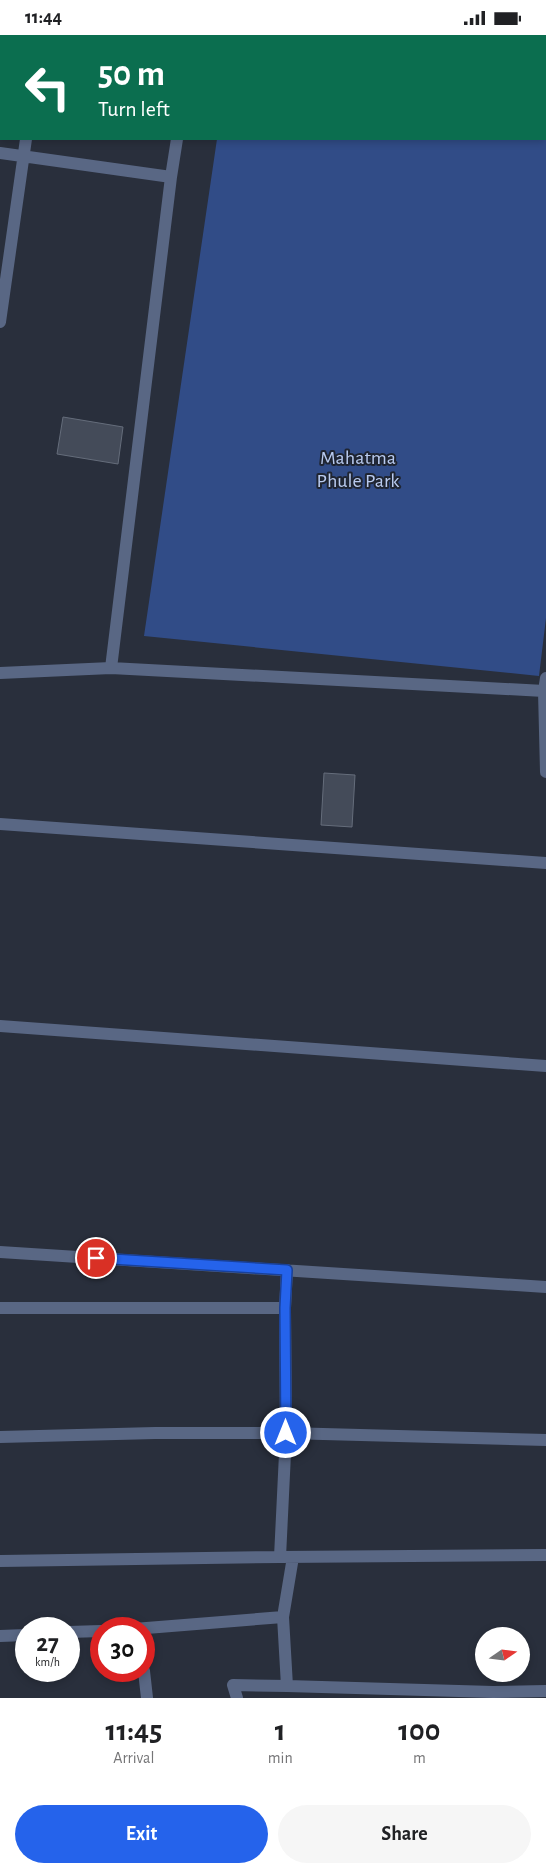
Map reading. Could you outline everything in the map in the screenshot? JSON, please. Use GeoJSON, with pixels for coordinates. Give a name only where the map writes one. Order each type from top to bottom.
{"type":"FeatureCollection","features":[{"type":"Feature","properties":{"kind":"street"},"geometry":{"type":"LineString","coordinates":[[0,322],[26,140]]}},
{"type":"Feature","properties":{"kind":"street"},"geometry":{"type":"LineString","coordinates":[[111,668],[177,140]]}},
{"type":"Feature","properties":{"kind":"street"},"geometry":{"type":"LineString","coordinates":[[0,153],[171,177]]}},
{"type":"Feature","properties":{"kind":"street"},"geometry":{"type":"LineString","coordinates":[[0,673],[111,668],[544,691]]}},
{"type":"Feature","properties":{"kind":"street"},"geometry":{"type":"LineString","coordinates":[[546,678],[544,691],[546,773]]}},
{"type":"Feature","properties":{"kind":"street"},"geometry":{"type":"LineString","coordinates":[[0,824],[546,863]]}},
{"type":"Feature","properties":{"kind":"street"},"geometry":{"type":"LineString","coordinates":[[0,1026],[546,1066]]}},
{"type":"Feature","properties":{"kind":"street"},"geometry":{"type":"LineString","coordinates":[[0,1252],[546,1287]]}},
{"type":"Feature","properties":{"kind":"street"},"geometry":{"type":"LineString","coordinates":[[287,1270],[285,1308],[287,1557],[283,1617],[287,1686]]}},
{"type":"Feature","properties":{"kind":"street"},"geometry":{"type":"LineString","coordinates":[[0,1308],[285,1308]]}},
{"type":"Feature","properties":{"kind":"street"},"geometry":{"type":"LineString","coordinates":[[0,1437],[155,1433],[286,1433],[546,1440]]}},
{"type":"Feature","properties":{"kind":"street"},"geometry":{"type":"LineString","coordinates":[[0,1561],[546,1555]]}},
{"type":"Feature","properties":{"kind":"street"},"geometry":{"type":"LineString","coordinates":[[155,1628],[283,1617]]}},
{"type":"Feature","properties":{"kind":"street"},"geometry":{"type":"LineString","coordinates":[[0,1636],[15,1635]]}},
{"type":"Feature","properties":{"kind":"street"},"geometry":{"type":"LineString","coordinates":[[145,1682],[146,1698]]}},
{"type":"Feature","properties":{"kind":"street"},"geometry":{"type":"LineString","coordinates":[[237,1698],[233,1685],[493,1692],[546,1691]]}},
{"type":"Feature","properties":{"kind":"green space","name":"Mahatma Phule Park"},"geometry":{"type":"Polygon","coordinates":[[[217,140],[546,140],[546,618],[539,676],[144,636],[217,140]]]}},
{"type":"Feature","properties":{"kind":"building"},"geometry":{"type":"Polygon","coordinates":[[[63,417],[123,427],[118,464],[57,454],[63,417]]]}},
{"type":"Feature","properties":{"kind":"building"},"geometry":{"type":"Polygon","coordinates":[[[324,773],[355,775],[352,827],[321,825],[324,773]]]}},
{"type":"Feature","properties":{"kind":"route"},"geometry":{"type":"LineString","coordinates":[[96,1258],[287,1270],[285,1308],[286,1433]]}}]}
